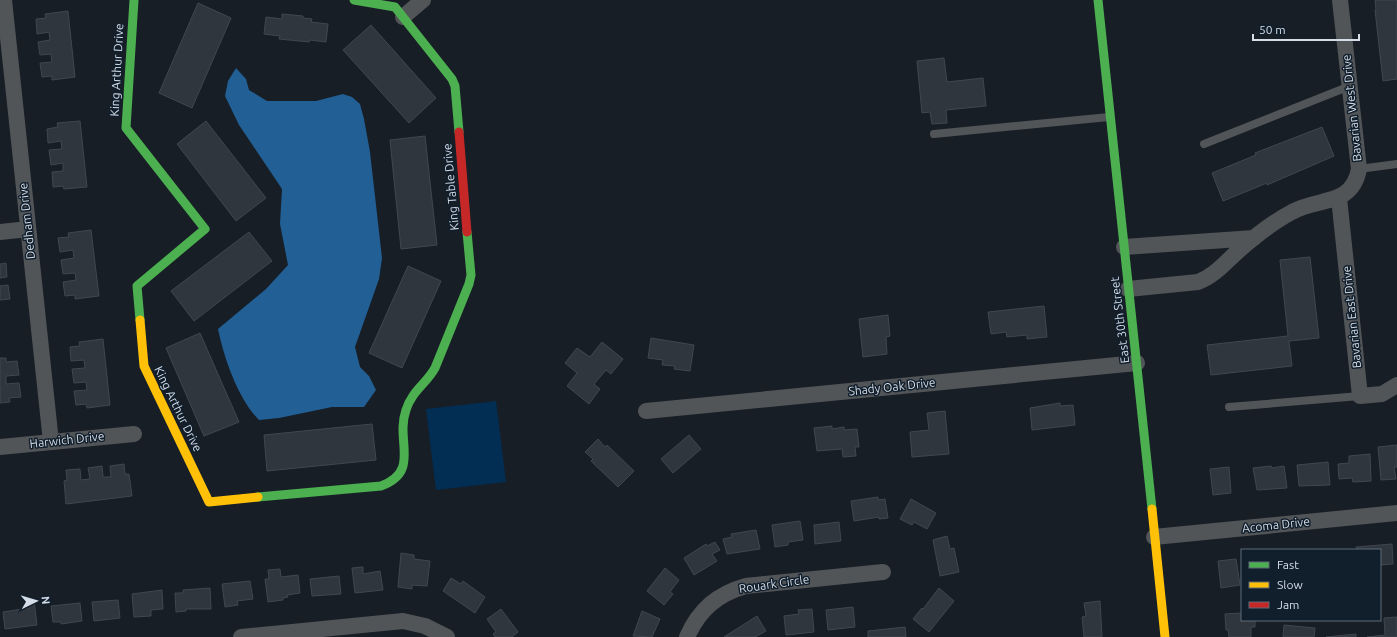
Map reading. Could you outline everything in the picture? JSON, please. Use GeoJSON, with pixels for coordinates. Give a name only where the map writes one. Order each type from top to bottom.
{"type":"FeatureCollection","features":[{"type":"Feature","properties":{"kind":"street","name":"Dedham Drive"},"geometry":{"type":"LineString","coordinates":[[4,0],[51,442]]}},
{"type":"Feature","properties":{"kind":"street","name":"King Arthur Drive"},"geometry":{"type":"LineString","coordinates":[[134,0],[126,128],[205,229],[136,286],[144,366],[208,502],[386,485],[398,477],[405,465],[402,430],[405,411]]}},
{"type":"Feature","properties":{"kind":"street","name":"King Table Drive"},"geometry":{"type":"LineString","coordinates":[[354,0],[395,7],[452,79],[455,86],[470,275],[467,295],[434,370],[413,393],[405,411]]}},
{"type":"Feature","properties":{"kind":"street"},"geometry":{"type":"LineString","coordinates":[[403,17],[423,0]]}},
{"type":"Feature","properties":{"kind":"street","name":"East 30th Street"},"geometry":{"type":"LineString","coordinates":[[1098,0],[1165,637]]}},
{"type":"Feature","properties":{"kind":"street","name":"Bavarian West Drive"},"geometry":{"type":"LineString","coordinates":[[1339,198],[1353,186],[1359,169],[1340,0]]}},
{"type":"Feature","properties":{"kind":"street"},"geometry":{"type":"LineString","coordinates":[[1128,289],[1198,282],[1216,271],[1275,221],[1305,205],[1339,198]]}},
{"type":"Feature","properties":{"kind":"street","name":"Bavarian East Drive"},"geometry":{"type":"LineString","coordinates":[[1339,198],[1360,396]]}},
{"type":"Feature","properties":{"kind":"street"},"geometry":{"type":"LineString","coordinates":[[0,232],[28,229]]}},
{"type":"Feature","properties":{"kind":"street"},"geometry":{"type":"LineString","coordinates":[[1124,247],[1254,238]]}},
{"type":"Feature","properties":{"kind":"street","name":"Shady Oak Drive"},"geometry":{"type":"LineString","coordinates":[[646,411],[1137,363]]}},
{"type":"Feature","properties":{"kind":"street"},"geometry":{"type":"LineString","coordinates":[[1360,396],[1382,394],[1397,385]]}},
{"type":"Feature","properties":{"kind":"street","name":"Harwich Drive"},"geometry":{"type":"LineString","coordinates":[[0,447],[134,434]]}},
{"type":"Feature","properties":{"kind":"street","name":"Acoma Drive"},"geometry":{"type":"LineString","coordinates":[[1154,536],[1397,512]]}},
{"type":"Feature","properties":{"kind":"street","name":"Rouark Circle"},"geometry":{"type":"LineString","coordinates":[[687,637],[693,624],[705,608],[715,599],[733,590],[752,585],[883,572]]}},
{"type":"Feature","properties":{"kind":"street"},"geometry":{"type":"LineString","coordinates":[[241,637],[403,621],[425,626],[447,637]]}},
{"type":"Feature","properties":{"kind":"lane"},"geometry":{"type":"LineString","coordinates":[[1204,144],[1350,86]]}},
{"type":"Feature","properties":{"kind":"lane"},"geometry":{"type":"LineString","coordinates":[[934,134],[1110,117]]}},
{"type":"Feature","properties":{"kind":"lane"},"geometry":{"type":"LineString","coordinates":[[1359,169],[1397,164]]}},
{"type":"Feature","properties":{"kind":"lane"},"geometry":{"type":"LineString","coordinates":[[1229,407],[1360,396]]}},
{"type":"Feature","properties":{"kind":"shaded area"},"geometry":{"type":"Polygon","coordinates":[[[236,68],[246,79],[249,90],[267,101],[316,101],[343,94],[352,97],[360,104],[370,152],[382,258],[379,279],[355,347],[360,367],[369,376],[376,390],[364,407],[332,407],[279,418],[259,420],[251,411],[238,390],[228,365],[218,329],[266,289],[288,265],[280,224],[282,189],[239,125],[225,96],[228,81],[236,68]]]}},
{"type":"Feature","properties":{"kind":"shaded area"},"geometry":{"type":"Polygon","coordinates":[[[496,401],[506,482],[436,490],[426,409],[496,401]]]}},
{"type":"Feature","properties":{"kind":"building"},"geometry":{"type":"Polygon","coordinates":[[[1375,0],[1397,0],[1397,79],[1383,81],[1375,0]]]}},
{"type":"Feature","properties":{"kind":"building"},"geometry":{"type":"Polygon","coordinates":[[[198,3],[231,18],[192,108],[159,93],[198,3]]]}},
{"type":"Feature","properties":{"kind":"building"},"geometry":{"type":"Polygon","coordinates":[[[68,11],[75,77],[52,80],[52,76],[42,77],[40,63],[52,62],[51,54],[40,55],[38,42],[50,40],[49,32],[37,34],[36,19],[46,18],[45,14],[68,11]]]}},
{"type":"Feature","properties":{"kind":"building"},"geometry":{"type":"Polygon","coordinates":[[[282,14],[303,16],[303,18],[312,19],[311,22],[328,24],[326,42],[279,39],[280,36],[264,34],[266,17],[282,19],[282,14]]]}},
{"type":"Feature","properties":{"kind":"building"},"geometry":{"type":"Polygon","coordinates":[[[371,25],[436,98],[409,123],[343,50],[371,25]]]}},
{"type":"Feature","properties":{"kind":"building"},"geometry":{"type":"Polygon","coordinates":[[[944,58],[947,82],[983,78],[986,106],[946,110],[947,123],[932,124],[930,112],[922,113],[917,61],[944,58]]]}},
{"type":"Feature","properties":{"kind":"building"},"geometry":{"type":"Polygon","coordinates":[[[80,121],[87,187],[64,189],[63,186],[53,187],[52,172],[63,171],[63,163],[51,165],[49,150],[62,149],[61,141],[48,143],[47,129],[58,127],[57,123],[80,121]]]}},
{"type":"Feature","properties":{"kind":"building"},"geometry":{"type":"Polygon","coordinates":[[[206,121],[266,198],[236,221],[177,144],[206,121]]]}},
{"type":"Feature","properties":{"kind":"building"},"geometry":{"type":"Polygon","coordinates":[[[1322,127],[1334,156],[1267,185],[1267,183],[1223,201],[1212,173],[1256,155],[1255,153],[1322,127]]]}},
{"type":"Feature","properties":{"kind":"building"},"geometry":{"type":"Polygon","coordinates":[[[425,136],[437,245],[401,249],[390,140],[425,136]]]}},
{"type":"Feature","properties":{"kind":"building"},"geometry":{"type":"Polygon","coordinates":[[[91,230],[99,296],[75,299],[75,295],[65,296],[63,282],[76,280],[75,273],[63,274],[61,260],[74,258],[73,250],[60,252],[58,238],[69,237],[68,233],[91,230]]]}},
{"type":"Feature","properties":{"kind":"building"},"geometry":{"type":"Polygon","coordinates":[[[249,232],[272,261],[194,321],[171,291],[249,232]]]}},
{"type":"Feature","properties":{"kind":"building"},"geometry":{"type":"Polygon","coordinates":[[[1310,257],[1319,338],[1289,341],[1292,366],[1211,375],[1207,345],[1288,336],[1280,260],[1310,257]]]}},
{"type":"Feature","properties":{"kind":"building"},"geometry":{"type":"Polygon","coordinates":[[[6,263],[7,277],[0,278],[0,264],[6,263]]]}},
{"type":"Feature","properties":{"kind":"building"},"geometry":{"type":"Polygon","coordinates":[[[408,266],[441,281],[402,368],[369,353],[408,266]]]}},
{"type":"Feature","properties":{"kind":"building"},"geometry":{"type":"Polygon","coordinates":[[[8,285],[10,299],[0,300],[0,286],[8,285]]]}},
{"type":"Feature","properties":{"kind":"building"},"geometry":{"type":"Polygon","coordinates":[[[1044,306],[1047,337],[1027,339],[1027,335],[1007,337],[1006,332],[991,334],[988,312],[1044,306]]]}},
{"type":"Feature","properties":{"kind":"building"},"geometry":{"type":"Polygon","coordinates":[[[888,315],[890,336],[886,337],[887,354],[863,357],[859,319],[888,315]]]}},
{"type":"Feature","properties":{"kind":"building"},"geometry":{"type":"Polygon","coordinates":[[[200,333],[239,422],[204,436],[166,348],[200,333]]]}},
{"type":"Feature","properties":{"kind":"building"},"geometry":{"type":"Polygon","coordinates":[[[651,338],[694,345],[690,371],[674,369],[675,366],[662,365],[663,360],[648,358],[651,338]]]}},
{"type":"Feature","properties":{"kind":"building"},"geometry":{"type":"Polygon","coordinates":[[[103,339],[110,405],[87,408],[86,404],[76,405],[74,391],[87,390],[86,382],[74,383],[72,369],[85,368],[84,360],[71,361],[70,347],[80,346],[79,342],[103,339]]]}},
{"type":"Feature","properties":{"kind":"building"},"geometry":{"type":"Polygon","coordinates":[[[602,342],[623,359],[611,374],[606,370],[594,384],[600,389],[589,404],[567,386],[577,373],[565,363],[577,348],[590,357],[602,342]]]}},
{"type":"Feature","properties":{"kind":"building"},"geometry":{"type":"Polygon","coordinates":[[[0,358],[6,358],[6,362],[17,361],[19,375],[6,376],[6,384],[19,383],[21,397],[9,398],[10,402],[0,403],[0,358]]]}},
{"type":"Feature","properties":{"kind":"building"},"geometry":{"type":"Polygon","coordinates":[[[1060,403],[1060,406],[1073,405],[1075,425],[1032,430],[1030,408],[1060,403]]]}},
{"type":"Feature","properties":{"kind":"building"},"geometry":{"type":"Polygon","coordinates":[[[945,411],[949,454],[912,457],[910,432],[929,430],[927,413],[945,411]]]}},
{"type":"Feature","properties":{"kind":"building"},"geometry":{"type":"Polygon","coordinates":[[[372,424],[376,460],[267,471],[264,435],[372,424]]]}},
{"type":"Feature","properties":{"kind":"building"},"geometry":{"type":"Polygon","coordinates":[[[832,426],[832,429],[844,427],[844,430],[857,429],[859,447],[855,447],[856,456],[843,457],[842,449],[817,451],[814,428],[832,426]]]}},
{"type":"Feature","properties":{"kind":"building"},"geometry":{"type":"Polygon","coordinates":[[[689,435],[701,449],[673,473],[661,459],[689,435]]]}},
{"type":"Feature","properties":{"kind":"building"},"geometry":{"type":"Polygon","coordinates":[[[598,439],[605,447],[607,445],[634,471],[618,487],[591,461],[593,459],[585,452],[598,439]]]}},
{"type":"Feature","properties":{"kind":"building"},"geometry":{"type":"Polygon","coordinates":[[[1397,445],[1397,467],[1394,467],[1396,479],[1381,480],[1378,447],[1397,445]]]}},
{"type":"Feature","properties":{"kind":"building"},"geometry":{"type":"Polygon","coordinates":[[[1370,454],[1371,481],[1353,482],[1352,478],[1339,479],[1338,464],[1349,463],[1349,456],[1370,454]]]}},
{"type":"Feature","properties":{"kind":"building"},"geometry":{"type":"Polygon","coordinates":[[[1328,462],[1330,485],[1299,486],[1297,465],[1328,462]]]}},
{"type":"Feature","properties":{"kind":"building"},"geometry":{"type":"Polygon","coordinates":[[[124,464],[125,474],[129,474],[132,496],[66,504],[64,481],[67,480],[66,470],[80,469],[81,480],[90,479],[88,468],[102,466],[103,477],[111,477],[110,466],[124,464]]]}},
{"type":"Feature","properties":{"kind":"building"},"geometry":{"type":"Polygon","coordinates":[[[1271,466],[1272,468],[1284,466],[1287,488],[1257,490],[1253,468],[1271,466]]]}},
{"type":"Feature","properties":{"kind":"building"},"geometry":{"type":"Polygon","coordinates":[[[1229,467],[1231,493],[1213,495],[1210,469],[1229,467]]]}},
{"type":"Feature","properties":{"kind":"building"},"geometry":{"type":"Polygon","coordinates":[[[878,497],[878,500],[885,499],[888,518],[879,519],[879,517],[854,521],[851,501],[878,497]]]}},
{"type":"Feature","properties":{"kind":"building"},"geometry":{"type":"Polygon","coordinates":[[[911,499],[936,513],[927,529],[914,522],[912,525],[900,519],[911,499]]]}},
{"type":"Feature","properties":{"kind":"building"},"geometry":{"type":"Polygon","coordinates":[[[800,521],[803,540],[788,542],[788,545],[775,547],[772,525],[800,521]]]}},
{"type":"Feature","properties":{"kind":"building"},"geometry":{"type":"Polygon","coordinates":[[[839,522],[841,541],[815,544],[814,525],[839,522]]]}},
{"type":"Feature","properties":{"kind":"building"},"geometry":{"type":"Polygon","coordinates":[[[756,530],[760,549],[727,554],[723,539],[732,537],[731,534],[756,530]]]}},
{"type":"Feature","properties":{"kind":"building"},"geometry":{"type":"Polygon","coordinates":[[[947,536],[950,549],[954,548],[959,572],[940,576],[933,540],[947,536]]]}},
{"type":"Feature","properties":{"kind":"building"},"geometry":{"type":"Polygon","coordinates":[[[715,542],[720,550],[712,554],[717,561],[694,575],[684,558],[706,544],[707,546],[715,542]]]}},
{"type":"Feature","properties":{"kind":"building"},"geometry":{"type":"Polygon","coordinates":[[[1392,544],[1393,564],[1381,565],[1381,549],[1357,549],[1356,547],[1392,544]]]}},
{"type":"Feature","properties":{"kind":"building"},"geometry":{"type":"Polygon","coordinates":[[[401,553],[414,555],[414,559],[430,561],[427,586],[412,585],[412,589],[398,587],[401,553]]]}},
{"type":"Feature","properties":{"kind":"building"},"geometry":{"type":"Polygon","coordinates":[[[1236,559],[1240,585],[1221,588],[1218,561],[1236,559]]]}},
{"type":"Feature","properties":{"kind":"building"},"geometry":{"type":"Polygon","coordinates":[[[363,567],[363,574],[380,571],[383,590],[355,593],[352,568],[363,567]]]}},
{"type":"Feature","properties":{"kind":"building"},"geometry":{"type":"Polygon","coordinates":[[[665,568],[679,580],[670,592],[673,594],[664,605],[647,591],[665,568]]]}},
{"type":"Feature","properties":{"kind":"building"},"geometry":{"type":"Polygon","coordinates":[[[280,569],[281,577],[298,575],[300,593],[287,595],[288,597],[283,598],[283,600],[268,602],[265,579],[269,579],[268,570],[280,569]]]}},
{"type":"Feature","properties":{"kind":"building"},"geometry":{"type":"Polygon","coordinates":[[[339,576],[341,594],[312,596],[310,579],[339,576]]]}},
{"type":"Feature","properties":{"kind":"building"},"geometry":{"type":"Polygon","coordinates":[[[451,578],[461,584],[463,581],[485,597],[475,613],[443,591],[451,578]]]}},
{"type":"Feature","properties":{"kind":"building"},"geometry":{"type":"Polygon","coordinates":[[[250,581],[253,599],[237,601],[238,605],[225,607],[222,584],[250,581]]]}},
{"type":"Feature","properties":{"kind":"building"},"geometry":{"type":"Polygon","coordinates":[[[210,588],[211,609],[186,609],[186,611],[176,612],[175,593],[183,593],[183,590],[210,588]]]}},
{"type":"Feature","properties":{"kind":"building"},"geometry":{"type":"Polygon","coordinates":[[[939,588],[954,601],[929,632],[913,619],[922,608],[923,609],[939,588]]]}},
{"type":"Feature","properties":{"kind":"building"},"geometry":{"type":"Polygon","coordinates":[[[162,590],[163,609],[151,610],[151,616],[134,617],[132,594],[162,590]]]}},
{"type":"Feature","properties":{"kind":"building"},"geometry":{"type":"Polygon","coordinates":[[[118,600],[120,618],[94,621],[92,602],[118,600]]]}},
{"type":"Feature","properties":{"kind":"building"},"geometry":{"type":"Polygon","coordinates":[[[29,601],[34,601],[37,625],[5,629],[3,612],[30,608],[29,601]]]}},
{"type":"Feature","properties":{"kind":"building"},"geometry":{"type":"Polygon","coordinates":[[[1100,601],[1102,637],[1084,637],[1082,617],[1086,616],[1084,603],[1100,601]]]}},
{"type":"Feature","properties":{"kind":"building"},"geometry":{"type":"Polygon","coordinates":[[[80,603],[82,621],[61,624],[61,622],[53,622],[51,606],[80,603]]]}},
{"type":"Feature","properties":{"kind":"building"},"geometry":{"type":"Polygon","coordinates":[[[853,607],[855,627],[828,630],[826,610],[853,607]]]}},
{"type":"Feature","properties":{"kind":"building"},"geometry":{"type":"Polygon","coordinates":[[[501,609],[518,632],[512,637],[495,637],[493,634],[496,632],[487,619],[501,609]]]}},
{"type":"Feature","properties":{"kind":"building"},"geometry":{"type":"Polygon","coordinates":[[[812,609],[814,632],[786,635],[784,616],[799,614],[798,610],[812,609]]]}},
{"type":"Feature","properties":{"kind":"building"},"geometry":{"type":"Polygon","coordinates":[[[642,611],[660,619],[652,637],[633,636],[642,611]]]}},
{"type":"Feature","properties":{"kind":"building"},"geometry":{"type":"Polygon","coordinates":[[[1241,613],[1241,621],[1255,621],[1255,627],[1251,627],[1251,637],[1229,637],[1228,630],[1226,630],[1225,614],[1241,613]]]}},
{"type":"Feature","properties":{"kind":"building"},"geometry":{"type":"Polygon","coordinates":[[[757,616],[766,631],[755,637],[724,637],[757,616]]]}},
{"type":"Feature","properties":{"kind":"building"},"geometry":{"type":"Polygon","coordinates":[[[1397,617],[1397,637],[1367,637],[1385,635],[1384,618],[1397,617]]]}},
{"type":"Feature","properties":{"kind":"building"},"geometry":{"type":"Polygon","coordinates":[[[1284,625],[1315,628],[1314,637],[1283,637],[1284,625]]]}},
{"type":"Feature","properties":{"kind":"building"},"geometry":{"type":"Polygon","coordinates":[[[905,627],[906,637],[868,637],[868,631],[905,627]]]}},
{"type":"Feature","properties":{"kind":"building"},"geometry":{"type":"Polygon","coordinates":[[[1356,634],[1356,637],[1326,637],[1356,634]]]}},
{"type":"Feature","properties":{"kind":"traffic: fast"},"geometry":{"type":"LineString","coordinates":[[134,0],[126,128],[205,229],[137,286],[140,320]]}},
{"type":"Feature","properties":{"kind":"traffic: fast"},"geometry":{"type":"LineString","coordinates":[[354,0],[395,7],[452,79],[455,86],[459,132]]}},
{"type":"Feature","properties":{"kind":"traffic: fast"},"geometry":{"type":"LineString","coordinates":[[1098,0],[1152,509]]}},
{"type":"Feature","properties":{"kind":"traffic: fast"},"geometry":{"type":"LineString","coordinates":[[258,497],[381,486],[393,480],[400,472],[404,464],[403,422],[406,410],[415,393],[428,379],[435,368],[469,284],[471,275],[467,232]]}},
{"type":"Feature","properties":{"kind":"traffic: slow"},"geometry":{"type":"LineString","coordinates":[[140,320],[144,366],[209,502],[258,497]]}},
{"type":"Feature","properties":{"kind":"traffic: slow"},"geometry":{"type":"LineString","coordinates":[[1152,509],[1165,637]]}},
{"type":"Feature","properties":{"kind":"traffic: jam"},"geometry":{"type":"LineString","coordinates":[[459,132],[467,232]]}}]}
